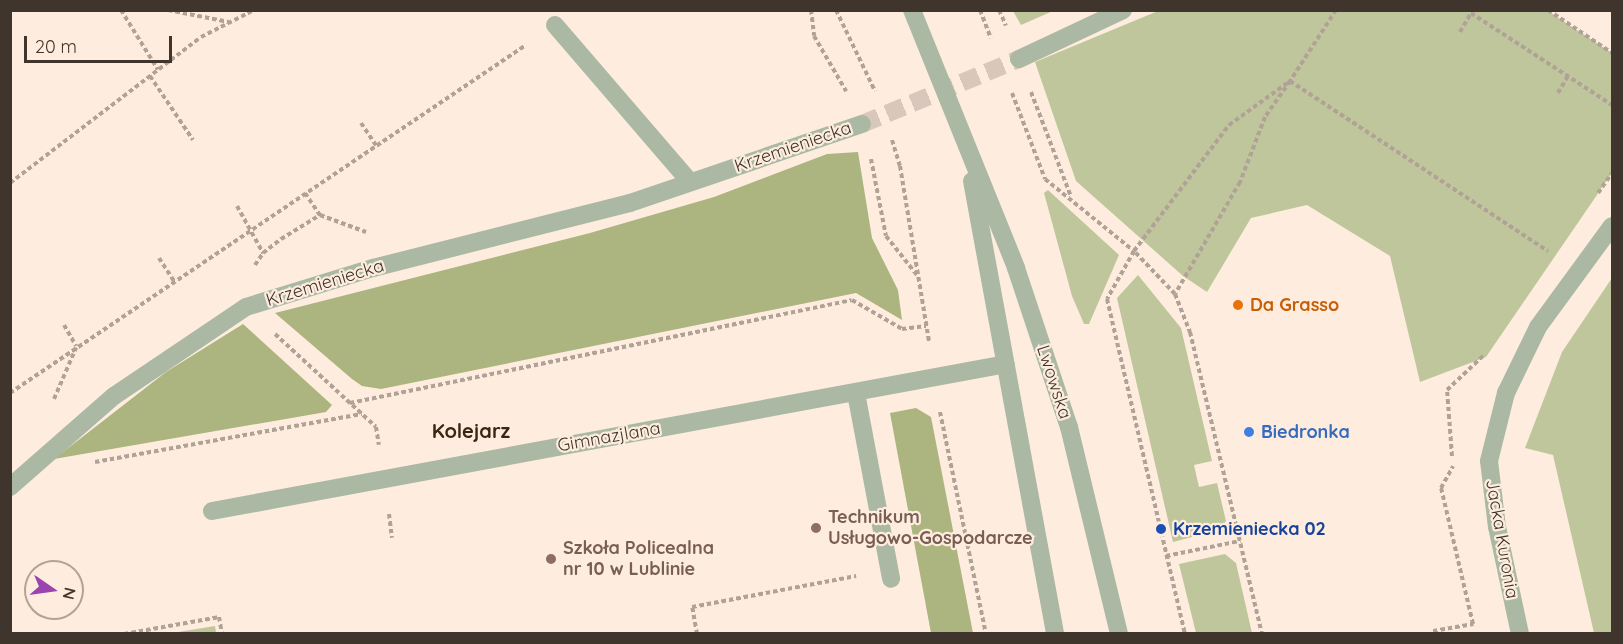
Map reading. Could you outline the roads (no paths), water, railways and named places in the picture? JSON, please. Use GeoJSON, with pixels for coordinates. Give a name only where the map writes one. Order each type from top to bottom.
{"type":"FeatureCollection","features":[{"type":"Feature","properties":{"kind":"street","name":"Lwowska"},"geometry":{"type":"LineString","coordinates":[[912,10],[1016,268],[1069,427],[1119,633]]}},
{"type":"Feature","properties":{"kind":"street"},"geometry":{"type":"LineString","coordinates":[[1020,59],[1123,10]]}},
{"type":"Feature","properties":{"kind":"street"},"geometry":{"type":"LineString","coordinates":[[555,25],[690,182]]}},
{"type":"Feature","properties":{"kind":"street","name":"Krzemieniecka"},"geometry":{"type":"LineString","coordinates":[[10,487],[114,396],[246,307],[373,268],[630,203],[862,124]]}},
{"type":"Feature","properties":{"kind":"street","name":"Lwowska"},"geometry":{"type":"LineString","coordinates":[[963,138],[1055,633]]}},
{"type":"Feature","properties":{"kind":"street","name":"Jacka Kuronia"},"geometry":{"type":"LineString","coordinates":[[1520,633],[1497,527],[1489,461],[1506,393],[1538,327],[1612,226]]}},
{"type":"Feature","properties":{"kind":"street","name":"Gimnazjlana"},"geometry":{"type":"LineString","coordinates":[[212,511],[1006,364]]}},
{"type":"Feature","properties":{"kind":"street"},"geometry":{"type":"LineString","coordinates":[[856,393],[890,575]]}},
{"type":"Feature","properties":{"kind":"tunnel"},"geometry":{"type":"LineString","coordinates":[[862,124],[1019,59]]}},
{"type":"Feature","properties":{"kind":"place","name":"Da Grasso"},"geometry":{"type":"Point","coordinates":[1238,305]}},
{"type":"Feature","properties":{"kind":"place","name":"Biedronka"},"geometry":{"type":"Point","coordinates":[1249,432]}},
{"type":"Feature","properties":{"kind":"place","name":"Technikum Usługowo-Gospodarcze"},"geometry":{"type":"Point","coordinates":[816,528]}},
{"type":"Feature","properties":{"kind":"place","name":"Krzemieniecka 02"},"geometry":{"type":"Point","coordinates":[1161,529]}},
{"type":"Feature","properties":{"kind":"place","name":"Szkoła Policealna nr 10 w Lublinie"},"geometry":{"type":"Point","coordinates":[551,559]}},
{"type":"Feature","properties":{"kind":"district","name":"Kolejarz"},"geometry":{"type":"Point","coordinates":[471,430]}}]}
